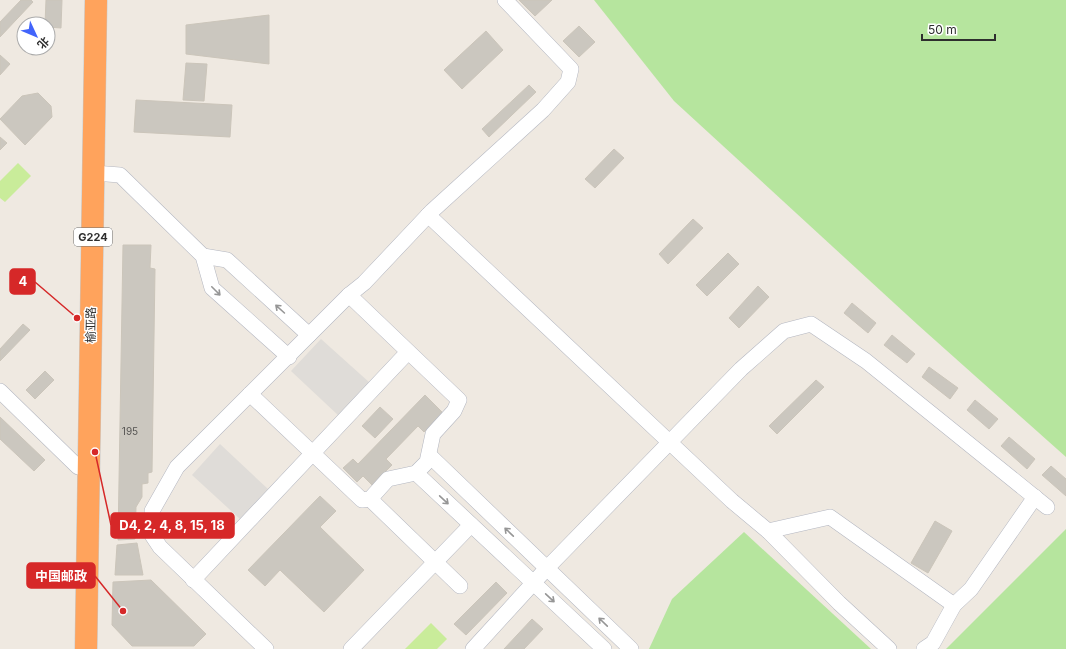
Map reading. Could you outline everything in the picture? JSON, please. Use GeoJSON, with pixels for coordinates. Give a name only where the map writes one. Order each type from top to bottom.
{"type":"FeatureCollection","features":[{"type":"Feature","properties":{"kind":"highway","name":"榆亚路"},"geometry":{"type":"LineString","coordinates":[[75,649],[85,0]]}},
{"type":"Feature","properties":{"kind":"highway","name":"榆亚路"},"geometry":{"type":"LineString","coordinates":[[86,649],[96,0]]}},
{"type":"Feature","properties":{"kind":"lane"},"geometry":{"type":"LineString","coordinates":[[266,649],[160,547],[152,535],[152,511],[177,467],[289,357],[349,295],[364,283],[428,215],[544,110],[568,82],[571,69],[505,0]]}},
{"type":"Feature","properties":{"kind":"lane"},"geometry":{"type":"LineString","coordinates":[[94,173],[120,175],[203,256],[212,288],[289,357]]}},
{"type":"Feature","properties":{"kind":"lane"},"geometry":{"type":"LineString","coordinates":[[428,215],[732,502],[768,531],[839,603],[889,649]]}},
{"type":"Feature","properties":{"kind":"lane"},"geometry":{"type":"LineString","coordinates":[[203,256],[227,260],[309,335]]}},
{"type":"Feature","properties":{"kind":"lane"},"geometry":{"type":"LineString","coordinates":[[250,394],[362,500],[370,499],[388,479],[416,473],[427,462],[433,434],[454,411],[459,400],[349,295]]}},
{"type":"Feature","properties":{"kind":"lane"},"geometry":{"type":"LineString","coordinates":[[473,649],[547,568],[741,369],[784,331],[811,324],[866,361],[1047,507]]}},
{"type":"Feature","properties":{"kind":"lane"},"geometry":{"type":"LineString","coordinates":[[193,580],[408,352]]}},
{"type":"Feature","properties":{"kind":"lane"},"geometry":{"type":"LineString","coordinates":[[0,391],[78,468]]}},
{"type":"Feature","properties":{"kind":"lane"},"geometry":{"type":"LineString","coordinates":[[429,455],[631,649]]}},
{"type":"Feature","properties":{"kind":"lane"},"geometry":{"type":"LineString","coordinates":[[416,473],[604,649]]}},
{"type":"Feature","properties":{"kind":"lane"},"geometry":{"type":"LineString","coordinates":[[924,649],[933,643],[954,605],[971,589],[1035,497]]}},
{"type":"Feature","properties":{"kind":"lane"},"geometry":{"type":"LineString","coordinates":[[370,499],[460,586]]}},
{"type":"Feature","properties":{"kind":"lane"},"geometry":{"type":"LineString","coordinates":[[768,531],[830,517],[954,605]]}},
{"type":"Feature","properties":{"kind":"lane"},"geometry":{"type":"LineString","coordinates":[[351,649],[472,525]]}},
{"type":"Feature","properties":{"kind":"green space"},"geometry":{"type":"Polygon","coordinates":[[[594,0],[1066,0],[1066,457],[918,325],[674,101],[594,0]]]}},
{"type":"Feature","properties":{"kind":"green space"},"geometry":{"type":"Polygon","coordinates":[[[18,163],[31,176],[5,202],[0,198],[0,181],[18,163]]]}},
{"type":"Feature","properties":{"kind":"green space"},"geometry":{"type":"Polygon","coordinates":[[[1066,529],[1066,649],[946,649],[1066,529]]]}},
{"type":"Feature","properties":{"kind":"green space"},"geometry":{"type":"Polygon","coordinates":[[[744,532],[871,649],[649,649],[672,599],[744,532]]]}},
{"type":"Feature","properties":{"kind":"green space"},"geometry":{"type":"Polygon","coordinates":[[[431,623],[447,639],[437,649],[405,649],[431,623]]]}},
{"type":"Feature","properties":{"kind":"shaded area"},"geometry":{"type":"Polygon","coordinates":[[[321,339],[370,383],[339,416],[291,371],[321,339]]]}},
{"type":"Feature","properties":{"kind":"shaded area"},"geometry":{"type":"Polygon","coordinates":[[[220,444],[268,489],[240,519],[192,475],[220,444]]]}},
{"type":"Feature","properties":{"kind":"building"},"geometry":{"type":"Polygon","coordinates":[[[21,0],[31,0],[33,2],[20,16],[16,16],[16,20],[0,37],[0,22],[21,0]]]}},
{"type":"Feature","properties":{"kind":"building"},"geometry":{"type":"Polygon","coordinates":[[[46,0],[62,0],[61,28],[56,28],[56,16],[45,16],[46,0]]]}},
{"type":"Feature","properties":{"kind":"building"},"geometry":{"type":"Polygon","coordinates":[[[519,0],[552,0],[535,16],[519,0]]]}},
{"type":"Feature","properties":{"kind":"building"},"geometry":{"type":"Polygon","coordinates":[[[269,15],[269,64],[186,54],[186,25],[269,15]]]}},
{"type":"Feature","properties":{"kind":"building"},"geometry":{"type":"Polygon","coordinates":[[[579,26],[595,42],[579,57],[563,41],[579,26]]]}},
{"type":"Feature","properties":{"kind":"building"},"geometry":{"type":"Polygon","coordinates":[[[486,31],[503,50],[462,89],[444,70],[486,31]]]}},
{"type":"Feature","properties":{"kind":"building"},"geometry":{"type":"Polygon","coordinates":[[[0,55],[10,64],[0,75],[0,55]]]}},
{"type":"Feature","properties":{"kind":"building"},"geometry":{"type":"Polygon","coordinates":[[[186,63],[207,64],[204,101],[183,100],[186,63]]]}},
{"type":"Feature","properties":{"kind":"building"},"geometry":{"type":"Polygon","coordinates":[[[529,85],[536,92],[489,137],[482,129],[529,85]]]}},
{"type":"Feature","properties":{"kind":"building"},"geometry":{"type":"Polygon","coordinates":[[[38,93],[51,106],[52,117],[25,145],[0,119],[22,96],[38,93]]]}},
{"type":"Feature","properties":{"kind":"building"},"geometry":{"type":"Polygon","coordinates":[[[136,100],[232,105],[230,137],[134,132],[136,100]]]}},
{"type":"Feature","properties":{"kind":"building"},"geometry":{"type":"Polygon","coordinates":[[[0,137],[7,143],[0,150],[0,137]]]}},
{"type":"Feature","properties":{"kind":"building"},"geometry":{"type":"Polygon","coordinates":[[[614,149],[624,158],[595,188],[585,179],[614,149]]]}},
{"type":"Feature","properties":{"kind":"building"},"geometry":{"type":"Polygon","coordinates":[[[693,219],[703,228],[668,264],[659,254],[693,219]]]}},
{"type":"Feature","properties":{"kind":"building"},"geometry":{"type":"Polygon","coordinates":[[[123,245],[151,245],[150,268],[155,269],[152,472],[148,473],[148,483],[142,484],[142,497],[136,507],[135,539],[118,540],[123,245]]]}},
{"type":"Feature","properties":{"kind":"building"},"geometry":{"type":"Polygon","coordinates":[[[728,253],[739,264],[707,296],[696,285],[728,253]]]}},
{"type":"Feature","properties":{"kind":"building"},"geometry":{"type":"Polygon","coordinates":[[[758,286],[769,297],[739,328],[729,318],[758,286]]]}},
{"type":"Feature","properties":{"kind":"building"},"geometry":{"type":"Polygon","coordinates":[[[852,303],[876,323],[868,333],[844,313],[852,303]]]}},
{"type":"Feature","properties":{"kind":"building"},"geometry":{"type":"Polygon","coordinates":[[[23,324],[30,330],[0,361],[0,349],[23,324]]]}},
{"type":"Feature","properties":{"kind":"building"},"geometry":{"type":"Polygon","coordinates":[[[892,335],[915,354],[907,363],[884,345],[892,335]]]}},
{"type":"Feature","properties":{"kind":"building"},"geometry":{"type":"Polygon","coordinates":[[[929,367],[958,388],[950,399],[922,377],[929,367]]]}},
{"type":"Feature","properties":{"kind":"building"},"geometry":{"type":"Polygon","coordinates":[[[45,371],[54,380],[35,399],[26,390],[45,371]]]}},
{"type":"Feature","properties":{"kind":"building"},"geometry":{"type":"Polygon","coordinates":[[[816,380],[824,387],[777,434],[769,426],[816,380]]]}},
{"type":"Feature","properties":{"kind":"building"},"geometry":{"type":"Polygon","coordinates":[[[425,395],[443,413],[424,432],[418,426],[386,459],[392,465],[372,485],[363,476],[357,482],[343,468],[353,459],[358,464],[425,395]]]}},
{"type":"Feature","properties":{"kind":"building"},"geometry":{"type":"Polygon","coordinates":[[[975,400],[998,419],[989,429],[967,410],[975,400]]]}},
{"type":"Feature","properties":{"kind":"building"},"geometry":{"type":"Polygon","coordinates":[[[380,407],[393,419],[375,438],[362,426],[380,407]]]}},
{"type":"Feature","properties":{"kind":"building"},"geometry":{"type":"Polygon","coordinates":[[[0,417],[45,460],[34,471],[0,439],[0,417]]]}},
{"type":"Feature","properties":{"kind":"building"},"geometry":{"type":"Polygon","coordinates":[[[1009,437],[1035,459],[1027,469],[1001,446],[1009,437]]]}},
{"type":"Feature","properties":{"kind":"building"},"geometry":{"type":"Polygon","coordinates":[[[1051,466],[1066,479],[1066,496],[1042,475],[1051,466]]]}},
{"type":"Feature","properties":{"kind":"building"},"geometry":{"type":"Polygon","coordinates":[[[320,496],[336,511],[320,527],[364,570],[324,612],[280,570],[265,586],[248,570],[320,496]]]}},
{"type":"Feature","properties":{"kind":"building"},"geometry":{"type":"Polygon","coordinates":[[[935,521],[952,531],[928,573],[911,563],[935,521]]]}},
{"type":"Feature","properties":{"kind":"building"},"geometry":{"type":"Polygon","coordinates":[[[137,543],[143,575],[115,575],[117,545],[137,543]]]}},
{"type":"Feature","properties":{"kind":"building"},"geometry":{"type":"Polygon","coordinates":[[[151,580],[206,634],[194,646],[132,646],[112,625],[113,582],[151,580]]]}},
{"type":"Feature","properties":{"kind":"building"},"geometry":{"type":"Polygon","coordinates":[[[496,582],[507,593],[466,635],[454,624],[496,582]]]}},
{"type":"Feature","properties":{"kind":"building"},"geometry":{"type":"Polygon","coordinates":[[[532,619],[543,629],[524,649],[504,649],[532,619]]]}},
{"type":"Feature","properties":{"kind":"place","name":"4"},"geometry":{"type":"Point","coordinates":[77,318]}},
{"type":"Feature","properties":{"kind":"place","name":"D4, 2, 4, 8, 15, 18"},"geometry":{"type":"Point","coordinates":[95,452]}},
{"type":"Feature","properties":{"kind":"place","name":"中国邮政"},"geometry":{"type":"Point","coordinates":[123,611]}}]}
